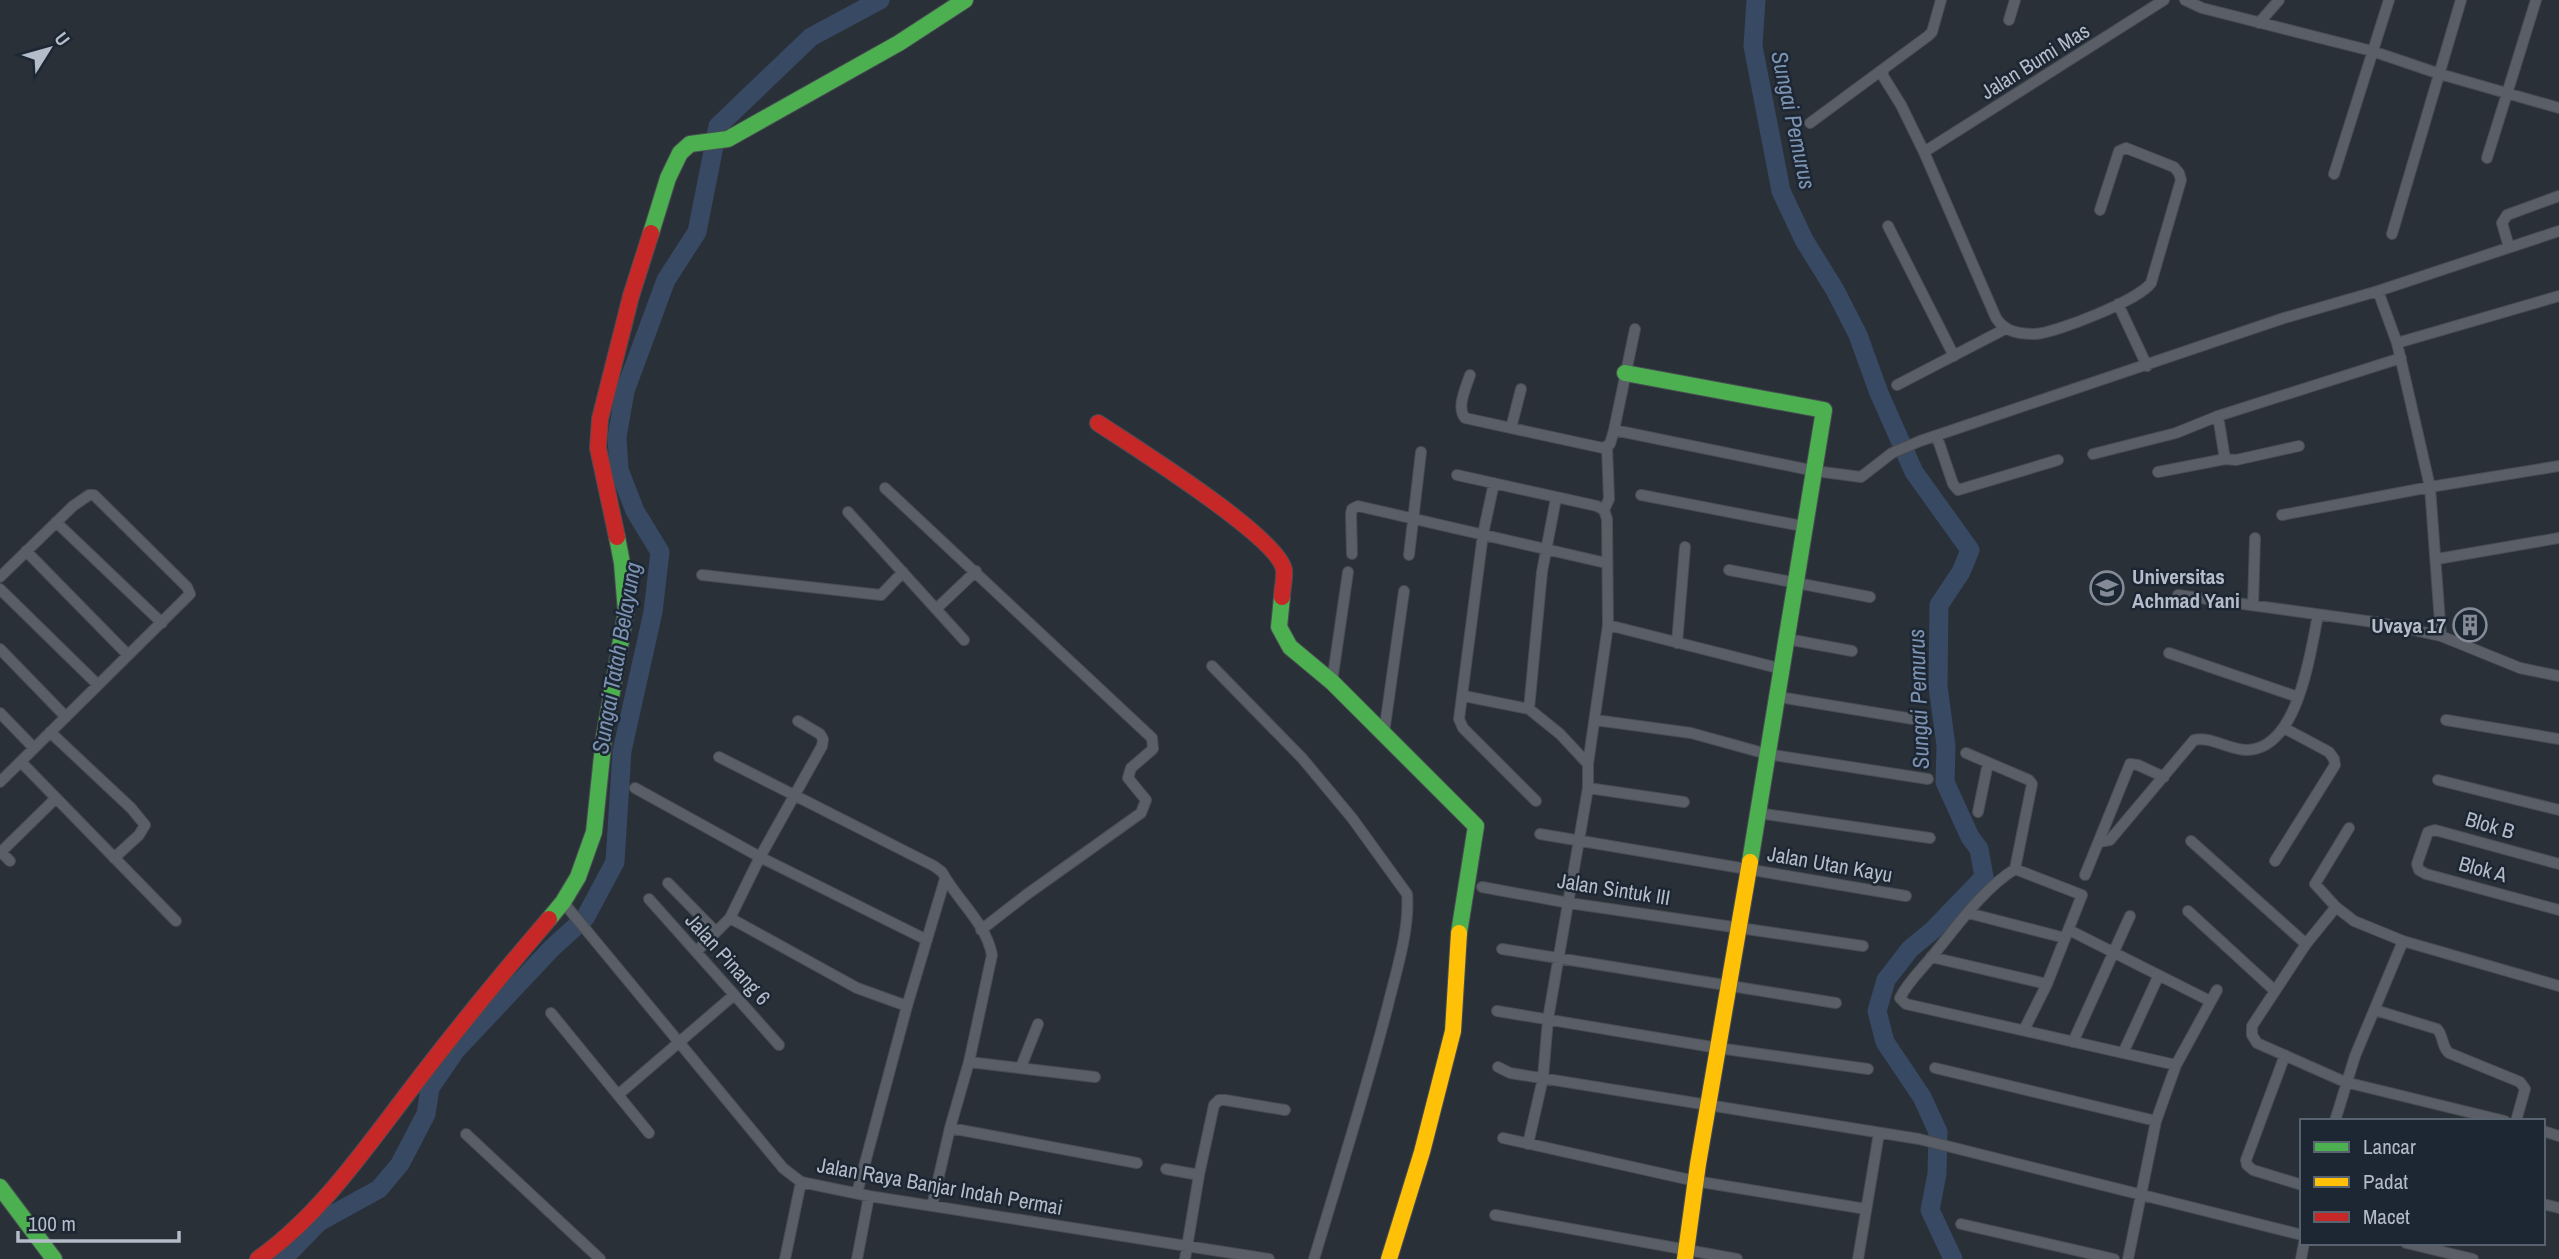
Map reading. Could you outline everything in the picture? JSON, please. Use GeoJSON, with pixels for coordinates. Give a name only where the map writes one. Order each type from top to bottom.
{"type":"FeatureCollection","features":[{"type":"Feature","properties":{"kind":"street"},"geometry":{"type":"LineString","coordinates":[[258,1259],[282,1242],[346,1173],[474,1007],[567,907],[594,832],[604,737],[626,612],[622,563],[598,448],[600,419],[631,296],[668,178],[680,153],[690,144],[728,139],[899,43],[965,0]]}},
{"type":"Feature","properties":{"kind":"street"},"geometry":{"type":"LineString","coordinates":[[1810,123],[1883,71],[1931,32],[1941,0]]}},
{"type":"Feature","properties":{"kind":"street"},"geometry":{"type":"LineString","coordinates":[[2008,20],[2015,0]]}},
{"type":"Feature","properties":{"kind":"street","name":"Jalan Bumi Mas"},"geometry":{"type":"LineString","coordinates":[[1924,152],[2164,0]]}},
{"type":"Feature","properties":{"kind":"street"},"geometry":{"type":"LineString","coordinates":[[2185,0],[2206,4],[2259,23],[2372,51],[2440,74],[2559,108]]}},
{"type":"Feature","properties":{"kind":"street"},"geometry":{"type":"LineString","coordinates":[[2259,23],[2280,0]]}},
{"type":"Feature","properties":{"kind":"street"},"geometry":{"type":"LineString","coordinates":[[2334,174],[2389,0]]}},
{"type":"Feature","properties":{"kind":"street"},"geometry":{"type":"LineString","coordinates":[[2392,234],[2461,0]]}},
{"type":"Feature","properties":{"kind":"street"},"geometry":{"type":"LineString","coordinates":[[2487,158],[2536,0]]}},
{"type":"Feature","properties":{"kind":"street"},"geometry":{"type":"LineString","coordinates":[[1883,71],[1924,152],[1996,318],[2005,329]]}},
{"type":"Feature","properties":{"kind":"street"},"geometry":{"type":"LineString","coordinates":[[1897,385],[2005,329],[2028,333],[2049,332],[2144,291],[2151,283],[2181,180],[2179,173],[2174,167],[2122,148],[2100,210]]}},
{"type":"Feature","properties":{"kind":"street"},"geometry":{"type":"LineString","coordinates":[[2510,247],[2502,223],[2507,215],[2559,196]]}},
{"type":"Feature","properties":{"kind":"street"},"geometry":{"type":"LineString","coordinates":[[1888,226],[1954,356]]}},
{"type":"Feature","properties":{"kind":"street"},"geometry":{"type":"LineString","coordinates":[[1614,430],[1815,471],[1861,477],[1892,453],[1920,441],[2284,318],[2378,291],[2559,231]]}},
{"type":"Feature","properties":{"kind":"street"},"geometry":{"type":"LineString","coordinates":[[2378,291],[2401,358],[2430,487],[2441,636]]}},
{"type":"Feature","properties":{"kind":"street"},"geometry":{"type":"LineString","coordinates":[[2397,343],[2559,296]]}},
{"type":"Feature","properties":{"kind":"street"},"geometry":{"type":"LineString","coordinates":[[2118,304],[2147,366]]}},
{"type":"Feature","properties":{"kind":"street"},"geometry":{"type":"LineString","coordinates":[[1604,510],[1609,499],[1607,447],[1614,430],[1636,329]]}},
{"type":"Feature","properties":{"kind":"street"},"geometry":{"type":"LineString","coordinates":[[2093,454],[2176,433],[2218,416],[2401,358]]}},
{"type":"Feature","properties":{"kind":"street"},"geometry":{"type":"LineString","coordinates":[[1625,373],[1824,410],[1779,697],[1695,1181],[1686,1254]]}},
{"type":"Feature","properties":{"kind":"street"},"geometry":{"type":"LineString","coordinates":[[1470,374],[1461,407],[1462,416],[1600,449],[1607,447]]}},
{"type":"Feature","properties":{"kind":"street"},"geometry":{"type":"LineString","coordinates":[[1511,428],[1521,389]]}},
{"type":"Feature","properties":{"kind":"street"},"geometry":{"type":"LineString","coordinates":[[2218,416],[2224,459]]}},
{"type":"Feature","properties":{"kind":"street"},"geometry":{"type":"LineString","coordinates":[[1098,423],[1196,488],[1248,528],[1272,551],[1284,569],[1279,627],[1290,647],[1332,682],[1467,814],[1476,826],[1459,922],[1457,998],[1453,1031],[1422,1152],[1389,1259]]}},
{"type":"Feature","properties":{"kind":"street"},"geometry":{"type":"LineString","coordinates":[[1937,437],[1953,484],[1958,490],[2058,460]]}},
{"type":"Feature","properties":{"kind":"street"},"geometry":{"type":"LineString","coordinates":[[2158,472],[2224,459],[2236,460],[2299,446]]}},
{"type":"Feature","properties":{"kind":"street"},"geometry":{"type":"LineString","coordinates":[[1409,555],[1421,452]]}},
{"type":"Feature","properties":{"kind":"street"},"geometry":{"type":"LineString","coordinates":[[2281,515],[2559,466]]}},
{"type":"Feature","properties":{"kind":"street"},"geometry":{"type":"LineString","coordinates":[[1457,475],[1597,506],[1604,510],[1607,519],[1608,625],[1588,764],[1588,788],[1548,1019],[1543,1078],[1528,1144]]}},
{"type":"Feature","properties":{"kind":"street"},"geometry":{"type":"LineString","coordinates":[[1494,483],[1483,534],[1459,719],[1462,728],[1536,801]]}},
{"type":"Feature","properties":{"kind":"street"},"geometry":{"type":"LineString","coordinates":[[885,488],[976,571],[1152,738],[1154,743],[1153,749],[1129,772],[1128,778],[1146,800],[1141,813],[981,930]]}},
{"type":"Feature","properties":{"kind":"street"},"geometry":{"type":"LineString","coordinates":[[0,577],[83,497],[94,495],[187,587],[190,594],[22,763],[1,780]]}},
{"type":"Feature","properties":{"kind":"street"},"geometry":{"type":"LineString","coordinates":[[1641,495],[1807,527]]}},
{"type":"Feature","properties":{"kind":"street"},"geometry":{"type":"LineString","coordinates":[[1529,709],[1546,548],[1556,498]]}},
{"type":"Feature","properties":{"kind":"street"},"geometry":{"type":"LineString","coordinates":[[1352,554],[1351,514],[1354,507],[1414,518],[1606,563]]}},
{"type":"Feature","properties":{"kind":"street"},"geometry":{"type":"LineString","coordinates":[[848,512],[964,640]]}},
{"type":"Feature","properties":{"kind":"street"},"geometry":{"type":"LineString","coordinates":[[56,522],[162,623]]}},
{"type":"Feature","properties":{"kind":"street"},"geometry":{"type":"LineString","coordinates":[[2253,605],[2255,538]]}},
{"type":"Feature","properties":{"kind":"street"},"geometry":{"type":"LineString","coordinates":[[2437,559],[2559,538]]}},
{"type":"Feature","properties":{"kind":"street"},"geometry":{"type":"LineString","coordinates":[[1677,643],[1685,547]]}},
{"type":"Feature","properties":{"kind":"street"},"geometry":{"type":"LineString","coordinates":[[26,551],[128,655]]}},
{"type":"Feature","properties":{"kind":"street"},"geometry":{"type":"LineString","coordinates":[[1729,570],[1870,597]]}},
{"type":"Feature","properties":{"kind":"street"},"geometry":{"type":"LineString","coordinates":[[936,609],[976,571]]}},
{"type":"Feature","properties":{"kind":"street"},"geometry":{"type":"LineString","coordinates":[[702,575],[881,595],[902,572]]}},
{"type":"Feature","properties":{"kind":"street"},"geometry":{"type":"LineString","coordinates":[[1332,682],[1348,572]]}},
{"type":"Feature","properties":{"kind":"street"},"geometry":{"type":"LineString","coordinates":[[0,589],[98,685]]}},
{"type":"Feature","properties":{"kind":"street"},"geometry":{"type":"LineString","coordinates":[[1384,733],[1404,591]]}},
{"type":"Feature","properties":{"kind":"street"},"geometry":{"type":"LineString","coordinates":[[2178,595],[2381,623],[2441,636],[2520,668],[2559,676]]}},
{"type":"Feature","properties":{"kind":"street"},"geometry":{"type":"LineString","coordinates":[[2099,842],[2110,840],[2194,740],[2206,740],[2244,750],[2256,749],[2274,741],[2284,728],[2298,697],[2318,615]]}},
{"type":"Feature","properties":{"kind":"street"},"geometry":{"type":"LineString","coordinates":[[1608,625],[1782,669]]}},
{"type":"Feature","properties":{"kind":"street"},"geometry":{"type":"LineString","coordinates":[[1787,639],[1852,651]]}},
{"type":"Feature","properties":{"kind":"street"},"geometry":{"type":"LineString","coordinates":[[0,649],[66,717]]}},
{"type":"Feature","properties":{"kind":"street"},"geometry":{"type":"LineString","coordinates":[[2169,653],[2298,697]]}},
{"type":"Feature","properties":{"kind":"street"},"geometry":{"type":"LineString","coordinates":[[1212,666],[1302,758],[1352,818],[1408,894],[1398,963],[1382,1027],[1314,1259]]}},
{"type":"Feature","properties":{"kind":"street"},"geometry":{"type":"LineString","coordinates":[[1464,696],[1529,709],[1560,734],[1588,764]]}},
{"type":"Feature","properties":{"kind":"street"},"geometry":{"type":"LineString","coordinates":[[1779,697],[1913,719]]}},
{"type":"Feature","properties":{"kind":"street"},"geometry":{"type":"LineString","coordinates":[[0,713],[34,748]]}},
{"type":"Feature","properties":{"kind":"street"},"geometry":{"type":"LineString","coordinates":[[1595,720],[1691,733],[1767,754],[1928,779]]}},
{"type":"Feature","properties":{"kind":"street"},"geometry":{"type":"LineString","coordinates":[[2446,720],[2559,738]]}},
{"type":"Feature","properties":{"kind":"street"},"geometry":{"type":"LineString","coordinates":[[696,952],[730,918],[760,857],[822,746],[823,739],[820,734],[798,721]]}},
{"type":"Feature","properties":{"kind":"street"},"geometry":{"type":"LineString","coordinates":[[2275,861],[2335,765],[2329,752],[2284,728]]}},
{"type":"Feature","properties":{"kind":"street"},"geometry":{"type":"LineString","coordinates":[[50,732],[131,808],[145,825],[139,835],[114,858]]}},
{"type":"Feature","properties":{"kind":"street"},"geometry":{"type":"LineString","coordinates":[[1966,753],[2029,780],[2032,784],[2015,869],[1998,881],[1968,913],[1900,998],[1906,1004],[2176,1065]]}},
{"type":"Feature","properties":{"kind":"street"},"geometry":{"type":"LineString","coordinates":[[719,757],[934,866],[946,879],[990,946],[992,962],[932,1206]]}},
{"type":"Feature","properties":{"kind":"street"},"geometry":{"type":"LineString","coordinates":[[1978,812],[1988,762]]}},
{"type":"Feature","properties":{"kind":"street"},"geometry":{"type":"LineString","coordinates":[[22,763],[176,921]]}},
{"type":"Feature","properties":{"kind":"street"},"geometry":{"type":"LineString","coordinates":[[2085,875],[2130,764],[2164,777]]}},
{"type":"Feature","properties":{"kind":"street"},"geometry":{"type":"LineString","coordinates":[[2438,780],[2559,810]]}},
{"type":"Feature","properties":{"kind":"street"},"geometry":{"type":"LineString","coordinates":[[635,788],[760,857],[927,940]]}},
{"type":"Feature","properties":{"kind":"street"},"geometry":{"type":"LineString","coordinates":[[1588,788],[1684,802]]}},
{"type":"Feature","properties":{"kind":"street"},"geometry":{"type":"LineString","coordinates":[[10,861],[0,851],[56,798]]}},
{"type":"Feature","properties":{"kind":"street"},"geometry":{"type":"LineString","coordinates":[[1758,813],[1930,838]]}},
{"type":"Feature","properties":{"kind":"street"},"geometry":{"type":"LineString","coordinates":[[2349,828],[2315,884],[2336,907],[2354,921],[2403,941],[2559,986]]}},
{"type":"Feature","properties":{"kind":"street","name":"Blok B"},"geometry":{"type":"LineString","coordinates":[[2422,849],[2428,832],[2435,830],[2559,864]]}},
{"type":"Feature","properties":{"kind":"street","name":"Jalan Utan Kayu"},"geometry":{"type":"LineString","coordinates":[[1540,834],[1906,896]]}},
{"type":"Feature","properties":{"kind":"street"},"geometry":{"type":"LineString","coordinates":[[2191,841],[2306,944]]}},
{"type":"Feature","properties":{"kind":"street","name":"Blok A"},"geometry":{"type":"LineString","coordinates":[[2422,849],[2417,864],[2419,870],[2426,874],[2559,910]]}},
{"type":"Feature","properties":{"kind":"street"},"geometry":{"type":"LineString","coordinates":[[2015,869],[2082,895],[2047,984],[2024,1030]]}},
{"type":"Feature","properties":{"kind":"street"},"geometry":{"type":"LineString","coordinates":[[857,1259],[863,1194],[907,1006],[946,879]]}},
{"type":"Feature","properties":{"kind":"street"},"geometry":{"type":"LineString","coordinates":[[668,883],[716,932]]}},
{"type":"Feature","properties":{"kind":"street","name":"Jalan Sintuk III"},"geometry":{"type":"LineString","coordinates":[[1482,887],[1569,903],[1863,946]]}},
{"type":"Feature","properties":{"kind":"street","name":"Jalan Pinang 6"},"geometry":{"type":"LineString","coordinates":[[649,899],[779,1045]]}},
{"type":"Feature","properties":{"kind":"street","name":"Jalan Raya Banjar Indah Permai"},"geometry":{"type":"LineString","coordinates":[[567,907],[783,1168],[801,1182],[932,1206],[1269,1259]]}},
{"type":"Feature","properties":{"kind":"street"},"geometry":{"type":"LineString","coordinates":[[2336,907],[2306,944],[2252,1026],[2252,1035],[2257,1043],[2345,1082],[2476,1117]]}},
{"type":"Feature","properties":{"kind":"street"},"geometry":{"type":"LineString","coordinates":[[2188,911],[2274,990]]}},
{"type":"Feature","properties":{"kind":"street"},"geometry":{"type":"LineString","coordinates":[[1968,913],[2067,934],[2210,1001]]}},
{"type":"Feature","properties":{"kind":"street"},"geometry":{"type":"LineString","coordinates":[[2073,1042],[2130,916]]}},
{"type":"Feature","properties":{"kind":"street"},"geometry":{"type":"LineString","coordinates":[[730,918],[857,988],[907,1006]]}},
{"type":"Feature","properties":{"kind":"street"},"geometry":{"type":"LineString","coordinates":[[2336,1119],[2345,1082],[2403,941]]}},
{"type":"Feature","properties":{"kind":"street"},"geometry":{"type":"LineString","coordinates":[[1502,949],[1836,1003]]}},
{"type":"Feature","properties":{"kind":"street"},"geometry":{"type":"LineString","coordinates":[[1931,957],[2047,984]]}},
{"type":"Feature","properties":{"kind":"street"},"geometry":{"type":"LineString","coordinates":[[2123,1053],[2158,977]]}},
{"type":"Feature","properties":{"kind":"street"},"geometry":{"type":"LineString","coordinates":[[2128,1259],[2156,1121],[2176,1065],[2217,989]]}},
{"type":"Feature","properties":{"kind":"street"},"geometry":{"type":"LineString","coordinates":[[619,1094],[734,995]]}},
{"type":"Feature","properties":{"kind":"street"},"geometry":{"type":"LineString","coordinates":[[2375,1010],[2437,1029],[2443,1047],[2449,1053],[2520,1082],[2525,1089],[2517,1119]]}},
{"type":"Feature","properties":{"kind":"street"},"geometry":{"type":"LineString","coordinates":[[1497,1011],[1718,1048],[1868,1069]]}},
{"type":"Feature","properties":{"kind":"street"},"geometry":{"type":"LineString","coordinates":[[551,1013],[649,1133]]}},
{"type":"Feature","properties":{"kind":"street"},"geometry":{"type":"LineString","coordinates":[[1021,1067],[1038,1024]]}},
{"type":"Feature","properties":{"kind":"street"},"geometry":{"type":"LineString","coordinates":[[2285,1055],[2246,1160],[2253,1170],[2300,1184]]}},
{"type":"Feature","properties":{"kind":"street"},"geometry":{"type":"LineString","coordinates":[[969,1062],[1095,1077]]}},
{"type":"Feature","properties":{"kind":"street"},"geometry":{"type":"LineString","coordinates":[[1498,1067],[1510,1073],[1919,1139],[2300,1234]]}},
{"type":"Feature","properties":{"kind":"street"},"geometry":{"type":"LineString","coordinates":[[1935,1068],[2156,1121]]}},
{"type":"Feature","properties":{"kind":"street"},"geometry":{"type":"LineString","coordinates":[[1185,1259],[1199,1175],[1216,1102],[1224,1100],[1285,1110]]}},
{"type":"Feature","properties":{"kind":"street"},"geometry":{"type":"LineString","coordinates":[[950,1128],[1137,1163]]}},
{"type":"Feature","properties":{"kind":"street"},"geometry":{"type":"LineString","coordinates":[[1858,1259],[1879,1133]]}},
{"type":"Feature","properties":{"kind":"street"},"geometry":{"type":"LineString","coordinates":[[466,1134],[600,1259]]}},
{"type":"Feature","properties":{"kind":"street"},"geometry":{"type":"LineString","coordinates":[[1503,1138],[1695,1181],[1866,1209]]}},
{"type":"Feature","properties":{"kind":"street"},"geometry":{"type":"LineString","coordinates":[[1166,1169],[1199,1175]]}},
{"type":"Feature","properties":{"kind":"street"},"geometry":{"type":"LineString","coordinates":[[785,1259],[801,1182]]}},
{"type":"Feature","properties":{"kind":"street"},"geometry":{"type":"LineString","coordinates":[[1,1192],[54,1259]]}},
{"type":"Feature","properties":{"kind":"street"},"geometry":{"type":"LineString","coordinates":[[1495,1215],[1686,1254],[1737,1259]]}},
{"type":"Feature","properties":{"kind":"street"},"geometry":{"type":"LineString","coordinates":[[1961,1224],[2114,1259]]}},
{"type":"Feature","properties":{"kind":"street"},"geometry":{"type":"LineString","coordinates":[[2414,1245],[2473,1259]]}},
{"type":"Feature","properties":{"kind":"waterway","name":"Sungai Tatah Belayung"},"geometry":{"type":"LineString","coordinates":[[283,1259],[319,1222],[379,1189],[400,1164],[426,1114],[430,1088],[456,1050],[552,948],[585,918],[615,862],[622,751],[653,612],[660,552],[635,511],[619,470],[617,437],[625,391],[666,280],[697,232],[718,126],[811,37],[880,0]]}},
{"type":"Feature","properties":{"kind":"waterway","name":"Sungai Pemurus"},"geometry":{"type":"LineString","coordinates":[[1756,0],[1753,46],[1781,191],[1804,240],[1835,290],[1858,335],[1879,393],[1914,472],[1970,550],[1961,572],[1939,605],[1938,686],[1946,746],[1945,782],[1970,837],[1979,849],[1984,877],[1933,930],[1910,949],[1886,980],[1877,1011],[1885,1042],[1922,1097],[1938,1132],[1937,1174],[1930,1210],[1953,1259]]}},
{"type":"Feature","properties":{"kind":"traffic: fast"},"geometry":{"type":"LineString","coordinates":[[651,233],[668,178],[680,153],[690,144],[728,139],[899,43],[965,0]]}},
{"type":"Feature","properties":{"kind":"traffic: fast"},"geometry":{"type":"LineString","coordinates":[[1625,373],[1824,410],[1750,862]]}},
{"type":"Feature","properties":{"kind":"traffic: fast"},"geometry":{"type":"LineString","coordinates":[[549,919],[578,877],[594,832],[604,737],[626,612],[617,537]]}},
{"type":"Feature","properties":{"kind":"traffic: fast"},"geometry":{"type":"LineString","coordinates":[[1282,597],[1279,627],[1290,647],[1332,682],[1476,826],[1459,933]]}},
{"type":"Feature","properties":{"kind":"traffic: fast"},"geometry":{"type":"LineString","coordinates":[[0,1187],[54,1259]]}},
{"type":"Feature","properties":{"kind":"traffic: slow"},"geometry":{"type":"LineString","coordinates":[[1685,1259],[1698,1164],[1750,862]]}},
{"type":"Feature","properties":{"kind":"traffic: slow"},"geometry":{"type":"LineString","coordinates":[[1389,1259],[1422,1152],[1453,1031],[1459,933]]}},
{"type":"Feature","properties":{"kind":"traffic: jam"},"geometry":{"type":"LineString","coordinates":[[617,537],[598,448],[600,419],[631,296],[651,233]]}},
{"type":"Feature","properties":{"kind":"traffic: jam"},"geometry":{"type":"LineString","coordinates":[[1098,423],[1202,492],[1257,536],[1276,555],[1284,570],[1282,597]]}},
{"type":"Feature","properties":{"kind":"traffic: jam"},"geometry":{"type":"LineString","coordinates":[[258,1259],[322,1202],[461,1024],[549,919]]}},
{"type":"Feature","properties":{"kind":"place","name":"Universitas Achmad Yani"},"geometry":{"type":"Point","coordinates":[2107,588]}},
{"type":"Feature","properties":{"kind":"place","name":"Uvaya 17"},"geometry":{"type":"Point","coordinates":[2470,625]}}]}
